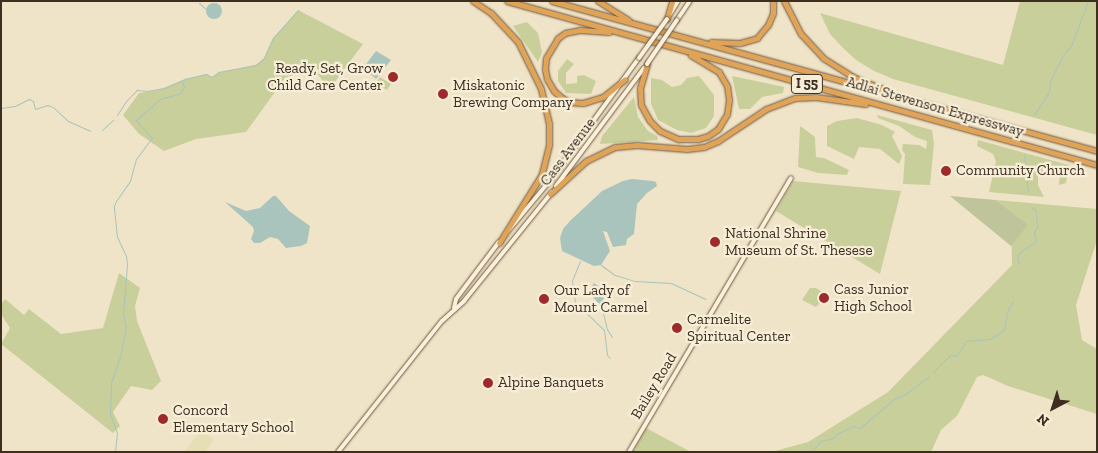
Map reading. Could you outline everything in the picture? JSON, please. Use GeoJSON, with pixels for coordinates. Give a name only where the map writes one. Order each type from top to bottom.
{"type":"FeatureCollection","features":[{"type":"Feature","properties":{"kind":"highway"},"geometry":{"type":"LineString","coordinates":[[473,1],[491,13],[518,42],[541,89],[549,123],[549,146],[546,165],[533,191],[499,243]]}},
{"type":"Feature","properties":{"kind":"highway","name":"Adlai Stevenson Expressway"},"geometry":{"type":"LineString","coordinates":[[506,1],[1097,165]]}},
{"type":"Feature","properties":{"kind":"highway","name":"Adlai Stevenson Expressway"},"geometry":{"type":"LineString","coordinates":[[552,1],[1097,151]]}},
{"type":"Feature","properties":{"kind":"highway"},"geometry":{"type":"LineString","coordinates":[[598,1],[612,12],[641,26]]}},
{"type":"Feature","properties":{"kind":"highway"},"geometry":{"type":"LineString","coordinates":[[667,19],[672,1]]}},
{"type":"Feature","properties":{"kind":"highway"},"geometry":{"type":"LineString","coordinates":[[701,42],[740,43],[756,38],[768,25],[773,13],[773,1]]}},
{"type":"Feature","properties":{"kind":"highway"},"geometry":{"type":"LineString","coordinates":[[784,1],[801,34],[827,61],[853,78],[904,98]]}},
{"type":"Feature","properties":{"kind":"highway"},"geometry":{"type":"LineString","coordinates":[[621,32],[580,30],[565,33],[551,47],[545,69],[547,79],[554,91],[562,98],[574,102],[588,103],[603,97],[625,79]]}},
{"type":"Feature","properties":{"kind":"highway"},"geometry":{"type":"LineString","coordinates":[[647,64],[640,88],[640,99],[650,121],[660,131],[678,139],[693,140],[708,136],[718,129],[727,114],[729,100],[727,86],[719,72],[710,65],[677,49]]}},
{"type":"Feature","properties":{"kind":"highway"},"geometry":{"type":"LineString","coordinates":[[550,194],[586,160],[606,150],[631,146],[687,149],[704,147],[718,141],[766,108],[785,100],[816,97],[882,106]]}},
{"type":"Feature","properties":{"kind":"main road","name":"Cass Avenue"},"geometry":{"type":"LineString","coordinates":[[454,308],[456,299],[552,178],[625,79],[678,1]]}},
{"type":"Feature","properties":{"kind":"main road","name":"Cass Avenue"},"geometry":{"type":"LineString","coordinates":[[338,452],[454,308],[464,301],[550,194],[647,64],[690,1]]}},
{"type":"Feature","properties":{"kind":"main road","name":"Bailey Road"},"geometry":{"type":"LineString","coordinates":[[629,452],[791,178]]}},
{"type":"Feature","properties":{"kind":"shaded area"},"geometry":{"type":"Polygon","coordinates":[[[201,430],[214,440],[205,452],[184,452],[201,430]]]}},
{"type":"Feature","properties":{"kind":"green space"},"geometry":{"type":"Polygon","coordinates":[[[1020,1],[1097,1],[1097,135],[893,79],[874,71],[856,60],[842,47],[830,34],[820,13],[1003,65],[1020,1]]]}},
{"type":"Feature","properties":{"kind":"green space"},"geometry":{"type":"Polygon","coordinates":[[[298,10],[363,44],[334,83],[326,85],[316,72],[308,69],[285,78],[246,132],[196,139],[164,151],[139,134],[123,115],[139,93],[159,90],[185,79],[206,74],[212,77],[219,72],[256,65],[264,58],[273,38],[298,10]]]}},
{"type":"Feature","properties":{"kind":"green space"},"geometry":{"type":"Polygon","coordinates":[[[527,22],[538,33],[542,52],[538,62],[513,26],[527,22]]]}},
{"type":"Feature","properties":{"kind":"green space"},"geometry":{"type":"Polygon","coordinates":[[[567,59],[574,64],[566,73],[566,84],[577,83],[577,76],[584,75],[596,81],[591,94],[566,93],[558,81],[558,71],[567,59]]]}},
{"type":"Feature","properties":{"kind":"green space"},"geometry":{"type":"Polygon","coordinates":[[[699,76],[714,95],[714,116],[706,128],[691,133],[677,130],[658,120],[651,104],[651,78],[662,80],[672,87],[681,85],[687,78],[699,76]]]}},
{"type":"Feature","properties":{"kind":"green space"},"geometry":{"type":"Polygon","coordinates":[[[732,76],[784,87],[783,93],[762,97],[750,109],[739,109],[732,76]]]}},
{"type":"Feature","properties":{"kind":"green space"},"geometry":{"type":"Polygon","coordinates":[[[380,77],[391,84],[387,90],[375,84],[380,77]]]}},
{"type":"Feature","properties":{"kind":"green space"},"geometry":{"type":"Polygon","coordinates":[[[634,97],[638,117],[648,131],[657,136],[658,140],[600,144],[602,136],[634,97]]]}},
{"type":"Feature","properties":{"kind":"green space"},"geometry":{"type":"Polygon","coordinates":[[[877,115],[932,130],[934,144],[930,185],[903,184],[905,154],[902,150],[903,144],[919,145],[926,149],[927,141],[915,137],[899,126],[878,118],[877,115]]]}},
{"type":"Feature","properties":{"kind":"green space"},"geometry":{"type":"Polygon","coordinates":[[[857,118],[882,125],[895,132],[892,136],[902,156],[899,164],[880,149],[859,147],[854,159],[827,146],[827,126],[837,121],[857,118]]]}},
{"type":"Feature","properties":{"kind":"green space"},"geometry":{"type":"Polygon","coordinates":[[[800,126],[815,137],[816,157],[824,158],[849,170],[847,175],[818,173],[798,167],[800,126]]]}},
{"type":"Feature","properties":{"kind":"green space"},"geometry":{"type":"Polygon","coordinates":[[[978,140],[1069,165],[1066,183],[1059,185],[1060,171],[1047,168],[1038,176],[1038,185],[1044,197],[989,192],[996,161],[993,154],[977,146],[978,140]]]}},
{"type":"Feature","properties":{"kind":"green space"},"geometry":{"type":"Polygon","coordinates":[[[793,181],[901,191],[880,274],[776,211],[793,181]]]}},
{"type":"Feature","properties":{"kind":"green space"},"geometry":{"type":"Polygon","coordinates":[[[950,196],[996,200],[1028,225],[1011,246],[950,196]]]}},
{"type":"Feature","properties":{"kind":"green space"},"geometry":{"type":"Polygon","coordinates":[[[996,200],[1097,209],[1097,240],[1076,305],[1082,340],[1097,349],[1097,414],[1008,386],[983,375],[977,377],[957,416],[941,430],[931,452],[771,452],[808,442],[888,392],[1012,265],[1011,212],[996,200]]]}},
{"type":"Feature","properties":{"kind":"green space"},"geometry":{"type":"Polygon","coordinates":[[[119,273],[140,288],[135,306],[137,321],[161,381],[152,390],[131,386],[113,412],[120,426],[113,433],[1,344],[10,328],[1,314],[1,304],[5,299],[24,315],[29,309],[61,334],[103,328],[119,273]]]}},
{"type":"Feature","properties":{"kind":"green space"},"geometry":{"type":"Polygon","coordinates":[[[810,288],[816,288],[822,292],[821,302],[816,307],[802,300],[810,288]]]}},
{"type":"Feature","properties":{"kind":"green space"},"geometry":{"type":"Polygon","coordinates":[[[646,428],[691,452],[633,452],[646,428]]]}},
{"type":"Feature","properties":{"kind":"water"},"geometry":{"type":"Polygon","coordinates":[[[214,3],[220,5],[222,11],[220,17],[214,19],[208,17],[206,11],[208,5],[214,3]]]}},
{"type":"Feature","properties":{"kind":"water"},"geometry":{"type":"Polygon","coordinates":[[[376,51],[391,60],[376,79],[363,68],[376,51]]]}},
{"type":"Feature","properties":{"kind":"water"},"geometry":{"type":"Polygon","coordinates":[[[632,179],[653,181],[656,182],[657,186],[637,204],[634,234],[627,239],[626,245],[613,247],[607,232],[603,231],[610,251],[601,265],[594,266],[562,251],[560,238],[563,229],[570,221],[602,191],[632,179]]]}},
{"type":"Feature","properties":{"kind":"water"},"geometry":{"type":"Polygon","coordinates":[[[273,196],[276,196],[289,211],[310,226],[307,243],[301,246],[286,248],[278,239],[270,237],[260,243],[254,243],[251,239],[254,231],[253,227],[225,202],[246,211],[260,208],[273,196]]]}},
{"type":"Feature","properties":{"kind":"water"},"geometry":{"type":"Polygon","coordinates":[[[594,283],[604,290],[603,305],[600,305],[588,292],[594,283]]]}},
{"type":"Feature","properties":{"kind":"waterway"},"geometry":{"type":"LineString","coordinates":[[1034,115],[1049,92],[1050,81],[1064,54],[1071,46],[1088,1]]}},
{"type":"Feature","properties":{"kind":"waterway"},"geometry":{"type":"LineString","coordinates":[[199,3],[206,9]]}},
{"type":"Feature","properties":{"kind":"waterway"},"geometry":{"type":"LineString","coordinates":[[117,115],[126,101],[137,90],[147,91],[164,88],[185,79],[206,74],[212,77],[219,72],[256,65],[264,58],[273,38],[298,10]]}},
{"type":"Feature","properties":{"kind":"waterway"},"geometry":{"type":"LineString","coordinates":[[115,452],[117,433],[110,414],[111,383],[120,357],[126,327],[123,314],[127,264],[126,256],[117,237],[114,206],[130,181],[136,159],[152,138],[136,120],[160,99],[179,94],[184,87],[182,81]]}},
{"type":"Feature","properties":{"kind":"waterway"},"geometry":{"type":"LineString","coordinates":[[1,108],[15,106],[29,99],[33,101],[35,109],[47,105],[53,107],[68,121],[90,131]]}},
{"type":"Feature","properties":{"kind":"waterway"},"geometry":{"type":"LineString","coordinates":[[102,130],[113,120]]}},
{"type":"Feature","properties":{"kind":"waterway"},"geometry":{"type":"LineString","coordinates":[[1024,155],[1028,192]]}},
{"type":"Feature","properties":{"kind":"waterway"},"geometry":{"type":"LineString","coordinates":[[1019,264],[1017,258],[1019,253],[1036,241],[1034,232],[1037,227],[1036,211],[1031,207]]}},
{"type":"Feature","properties":{"kind":"waterway"},"geometry":{"type":"LineString","coordinates":[[580,261],[572,281],[575,302],[604,330],[607,355],[610,358]]}},
{"type":"Feature","properties":{"kind":"waterway"},"geometry":{"type":"LineString","coordinates":[[601,265],[615,275],[635,281],[671,283],[705,299]]}},
{"type":"Feature","properties":{"kind":"waterway"},"geometry":{"type":"LineString","coordinates":[[933,372],[950,355],[956,356],[966,341],[990,339],[1004,330],[1008,309],[1013,301]]}},
{"type":"Feature","properties":{"kind":"waterway"},"geometry":{"type":"LineString","coordinates":[[601,305],[607,329],[612,337]]}},
{"type":"Feature","properties":{"kind":"waterway"},"geometry":{"type":"LineString","coordinates":[[811,452],[821,441],[833,438],[836,434],[854,426],[860,428],[894,399],[904,395],[929,376]]}},
{"type":"Feature","properties":{"kind":"place","name":"Ready, Set, Grow Child Care Center"},"geometry":{"type":"Point","coordinates":[393,77]}},
{"type":"Feature","properties":{"kind":"place","name":"Miskatonic Brewing Company"},"geometry":{"type":"Point","coordinates":[443,94]}},
{"type":"Feature","properties":{"kind":"place","name":"Community Church"},"geometry":{"type":"Point","coordinates":[946,171]}},
{"type":"Feature","properties":{"kind":"place","name":"National Shrine Museum of St. Thesese"},"geometry":{"type":"Point","coordinates":[715,242]}},
{"type":"Feature","properties":{"kind":"place","name":"Cass Junior High School"},"geometry":{"type":"Point","coordinates":[824,298]}},
{"type":"Feature","properties":{"kind":"place","name":"Our Lady of Mount Carmel"},"geometry":{"type":"Point","coordinates":[544,299]}},
{"type":"Feature","properties":{"kind":"place","name":"Carmelite Spiritual Center"},"geometry":{"type":"Point","coordinates":[677,328]}},
{"type":"Feature","properties":{"kind":"place","name":"Alpine Banquets"},"geometry":{"type":"Point","coordinates":[488,383]}},
{"type":"Feature","properties":{"kind":"place","name":"Concord Elementary School"},"geometry":{"type":"Point","coordinates":[163,419]}}]}
